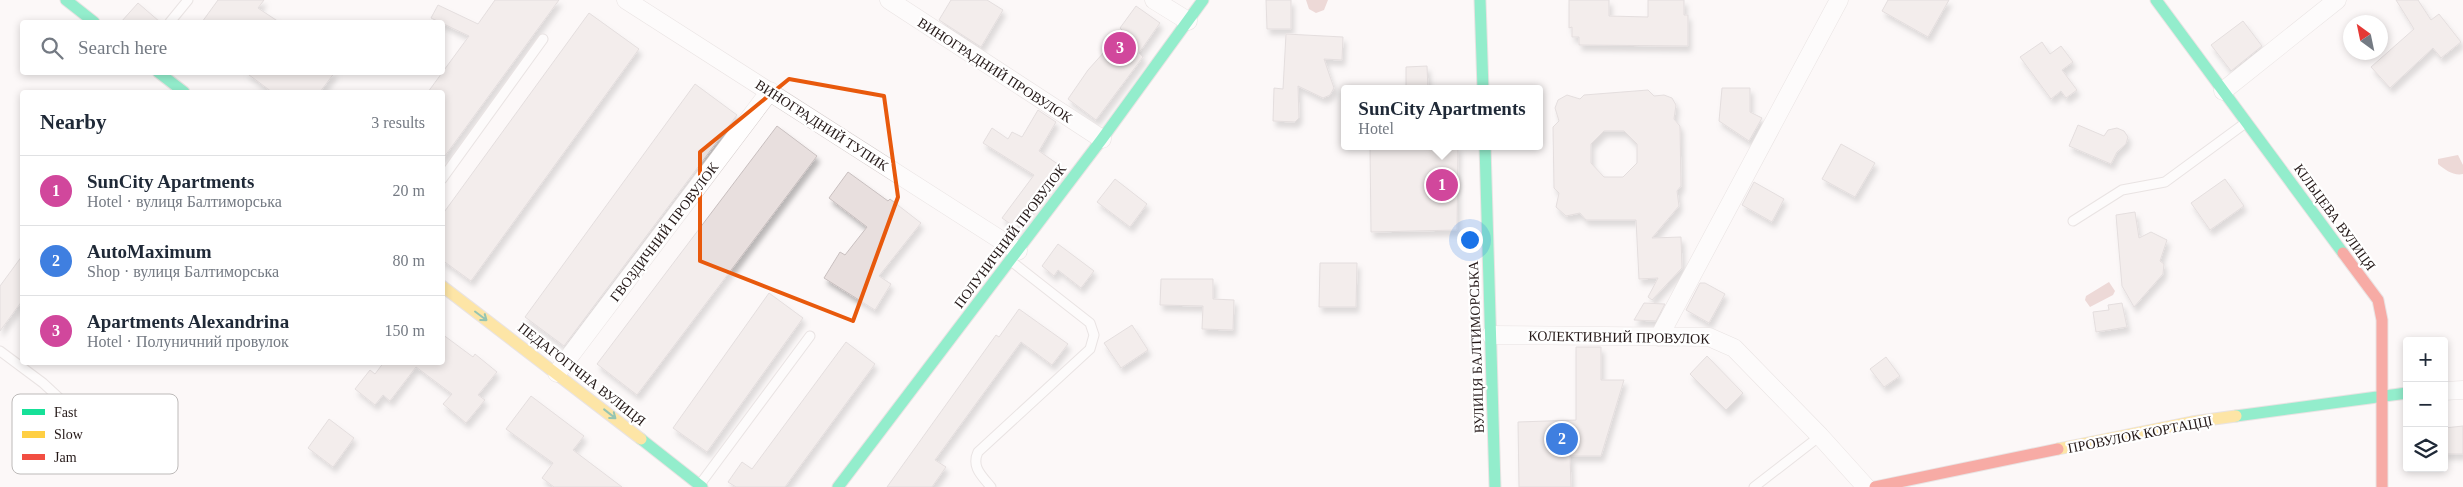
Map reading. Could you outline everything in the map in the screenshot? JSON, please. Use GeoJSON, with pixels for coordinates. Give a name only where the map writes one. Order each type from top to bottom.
{"type":"FeatureCollection","features":[{"type":"Feature","properties":{"kind":"street"},"geometry":{"type":"LineString","coordinates":[[66,0],[91,20]]}},
{"type":"Feature","properties":{"kind":"street","name":"ВИНОГРАДНИЙ ТУПИК"},"geometry":{"type":"LineString","coordinates":[[626,0],[770,91],[1014,256]]}},
{"type":"Feature","properties":{"kind":"street","name":"ВИНОГРАДНИЙ ПРОВУЛОК"},"geometry":{"type":"LineString","coordinates":[[889,0],[1102,139]]}},
{"type":"Feature","properties":{"kind":"street"},"geometry":{"type":"LineString","coordinates":[[1154,0],[1188,21]]}},
{"type":"Feature","properties":{"kind":"street","name":"ПОЛУНИЧНИЙ ПРОВУЛОК"},"geometry":{"type":"LineString","coordinates":[[838,487],[1102,139],[1204,0]]}},
{"type":"Feature","properties":{"kind":"street"},"geometry":{"type":"LineString","coordinates":[[1480,0],[1483,85]]}},
{"type":"Feature","properties":{"kind":"street"},"geometry":{"type":"LineString","coordinates":[[1659,337],[1839,0]]}},
{"type":"Feature","properties":{"kind":"street","name":"КІЛЬЦЕВА ВУЛИЦЯ"},"geometry":{"type":"LineString","coordinates":[[2156,0],[2378,300],[2382,320],[2384,395],[2382,487]]}},
{"type":"Feature","properties":{"kind":"street"},"geometry":{"type":"LineString","coordinates":[[2223,91],[2337,0]]}},
{"type":"Feature","properties":{"kind":"street"},"geometry":{"type":"LineString","coordinates":[[162,75],[181,90]]}},
{"type":"Feature","properties":{"kind":"street","name":"ГВОЗДИЧНИЙ ПРОВУЛОК"},"geometry":{"type":"LineString","coordinates":[[558,373],[770,91]]}},
{"type":"Feature","properties":{"kind":"street","name":"ВУЛИЦЯ БАЛТИМОРСЬКА"},"geometry":{"type":"LineString","coordinates":[[1485,150],[1495,487]]}},
{"type":"Feature","properties":{"kind":"street","name":"ПЕДАГОГІЧНА ВУЛИЦЯ"},"geometry":{"type":"LineString","coordinates":[[445,288],[558,373],[701,486]]}},
{"type":"Feature","properties":{"kind":"street","name":"КОЛЕКТИВНИЙ ПРОВУЛОК"},"geometry":{"type":"LineString","coordinates":[[1491,334],[1709,337],[1734,348],[1820,436],[1866,487]]}},
{"type":"Feature","properties":{"kind":"street"},"geometry":{"type":"LineString","coordinates":[[2448,392],[2463,390]]}},
{"type":"Feature","properties":{"kind":"street","name":"ПРОВУЛОК КОРТАЦЦІ"},"geometry":{"type":"LineString","coordinates":[[1875,487],[2192,422],[2403,393]]}},
{"type":"Feature","properties":{"kind":"lane"},"geometry":{"type":"LineString","coordinates":[[172,20],[188,0]]}},
{"type":"Feature","properties":{"kind":"lane"},"geometry":{"type":"LineString","coordinates":[[445,175],[543,39]]}},
{"type":"Feature","properties":{"kind":"lane"},"geometry":{"type":"LineString","coordinates":[[2073,221],[2122,190],[2165,182],[2247,123]]}},
{"type":"Feature","properties":{"kind":"lane"},"geometry":{"type":"LineString","coordinates":[[992,487],[976,467],[975,462],[978,452],[1090,349],[1094,335],[1090,323],[1014,256]]}},
{"type":"Feature","properties":{"kind":"lane"},"geometry":{"type":"LineString","coordinates":[[701,486],[810,336]]}},
{"type":"Feature","properties":{"kind":"lane"},"geometry":{"type":"LineString","coordinates":[[0,351],[55,394]]}},
{"type":"Feature","properties":{"kind":"lane"},"geometry":{"type":"LineString","coordinates":[[1754,487],[1820,436]]}},
{"type":"Feature","properties":{"kind":"highlighted area"},"geometry":{"type":"Polygon","coordinates":[[[789,79],[884,96],[898,197],[853,321],[700,261],[700,152],[789,79]]]}},
{"type":"Feature","properties":{"kind":"shaded area"},"geometry":{"type":"Polygon","coordinates":[[[1306,0],[1328,0],[1324,10],[1316,13],[1309,9],[1306,0]]]}},
{"type":"Feature","properties":{"kind":"shaded area"},"geometry":{"type":"Polygon","coordinates":[[[2458,155],[2463,165],[2463,174],[2453,173],[2438,164],[2438,159],[2458,155]]]}},
{"type":"Feature","properties":{"kind":"shaded area"},"geometry":{"type":"Polygon","coordinates":[[[2109,282],[2115,291],[2113,295],[2090,307],[2085,300],[2086,296],[2109,282]]]}},
{"type":"Feature","properties":{"kind":"building"},"geometry":{"type":"Polygon","coordinates":[[[218,0],[264,0],[258,8],[276,20],[203,20],[218,0]]]}},
{"type":"Feature","properties":{"kind":"building"},"geometry":{"type":"Polygon","coordinates":[[[495,0],[559,0],[445,156],[445,90],[429,90],[440,75],[445,75],[445,69],[469,36],[445,25],[445,20],[431,18],[438,5],[478,24],[495,0]]]}},
{"type":"Feature","properties":{"kind":"building"},"geometry":{"type":"Polygon","coordinates":[[[951,0],[987,0],[1003,10],[981,47],[939,20],[951,0]]]}},
{"type":"Feature","properties":{"kind":"building"},"geometry":{"type":"Polygon","coordinates":[[[1266,0],[1291,0],[1291,29],[1267,29],[1266,0]]]}},
{"type":"Feature","properties":{"kind":"building"},"geometry":{"type":"Polygon","coordinates":[[[1569,0],[1609,0],[1609,16],[1648,17],[1648,0],[1684,0],[1684,15],[1688,15],[1688,46],[1579,45],[1579,37],[1572,37],[1572,27],[1569,28],[1569,0]]]}},
{"type":"Feature","properties":{"kind":"building"},"geometry":{"type":"Polygon","coordinates":[[[1888,0],[1949,0],[1928,37],[1882,11],[1888,0]]]}},
{"type":"Feature","properties":{"kind":"building"},"geometry":{"type":"Polygon","coordinates":[[[2396,0],[2418,0],[2431,20],[2439,14],[2461,42],[2441,58],[2433,48],[2390,88],[2371,67],[2379,60],[2388,60],[2388,52],[2414,29],[2396,0]]]}},
{"type":"Feature","properties":{"kind":"building"},"geometry":{"type":"Polygon","coordinates":[[[138,3],[158,20],[123,20],[138,3]]]}},
{"type":"Feature","properties":{"kind":"building"},"geometry":{"type":"Polygon","coordinates":[[[1136,6],[1160,23],[1139,53],[1143,57],[1096,120],[1068,99],[1088,70],[1123,31],[1120,28],[1136,6]]]}},
{"type":"Feature","properties":{"kind":"building"},"geometry":{"type":"Polygon","coordinates":[[[589,13],[639,49],[471,281],[445,262],[445,211],[589,13]]]}},
{"type":"Feature","properties":{"kind":"building"},"geometry":{"type":"Polygon","coordinates":[[[2243,21],[2262,46],[2231,71],[2211,45],[2243,21]]]}},
{"type":"Feature","properties":{"kind":"building"},"geometry":{"type":"Polygon","coordinates":[[[1286,34],[1343,37],[1342,60],[1324,59],[1334,88],[1330,95],[1323,98],[1298,86],[1299,118],[1295,122],[1273,121],[1274,88],[1283,89],[1286,34]]]}},
{"type":"Feature","properties":{"kind":"building"},"geometry":{"type":"Polygon","coordinates":[[[2042,42],[2050,54],[2061,46],[2073,62],[2062,70],[2077,90],[2066,98],[2061,91],[2051,99],[2020,57],[2042,42]]]}},
{"type":"Feature","properties":{"kind":"building"},"geometry":{"type":"Polygon","coordinates":[[[1427,66],[1428,85],[1406,85],[1406,67],[1427,66]]]}},
{"type":"Feature","properties":{"kind":"building"},"geometry":{"type":"Polygon","coordinates":[[[249,75],[333,75],[322,90],[269,90],[249,75]]]}},
{"type":"Feature","properties":{"kind":"building"},"geometry":{"type":"Polygon","coordinates":[[[695,84],[737,115],[564,346],[525,317],[695,84]]]}},
{"type":"Feature","properties":{"kind":"building"},"geometry":{"type":"Polygon","coordinates":[[[1722,88],[1750,88],[1750,112],[1762,118],[1749,141],[1719,121],[1722,88]]]}},
{"type":"Feature","properties":{"kind":"building"},"geometry":{"type":"Polygon","coordinates":[[[1648,90],[1654,96],[1664,95],[1672,98],[1676,105],[1674,119],[1680,126],[1681,186],[1677,191],[1679,206],[1652,238],[1681,237],[1682,268],[1652,300],[1648,297],[1658,278],[1639,279],[1636,220],[1586,220],[1580,213],[1566,216],[1556,207],[1559,193],[1554,188],[1553,127],[1559,121],[1555,108],[1558,100],[1567,95],[1580,99],[1584,95],[1648,90]],[[1604,131],[1591,144],[1591,163],[1604,177],[1623,177],[1637,163],[1637,144],[1624,131],[1604,131]]]}},
{"type":"Feature","properties":{"kind":"building"},"geometry":{"type":"Polygon","coordinates":[[[1038,110],[1056,122],[1039,151],[1062,167],[1016,228],[1002,218],[1034,175],[983,143],[992,128],[1008,139],[1012,132],[1022,137],[1038,110]]]}},
{"type":"Feature","properties":{"kind":"building"},"geometry":{"type":"Polygon","coordinates":[[[2078,125],[2104,136],[2108,130],[2117,128],[2124,131],[2128,137],[2126,144],[2117,152],[2111,164],[2069,146],[2078,125]]]}},
{"type":"Feature","properties":{"kind":"building"},"geometry":{"type":"Polygon","coordinates":[[[777,126],[817,156],[637,395],[597,364],[777,126]]]}},
{"type":"Feature","properties":{"kind":"building"},"geometry":{"type":"Polygon","coordinates":[[[1841,144],[1875,163],[1855,197],[1822,179],[1841,144]]]}},
{"type":"Feature","properties":{"kind":"building"},"geometry":{"type":"Polygon","coordinates":[[[1370,150],[1458,150],[1457,230],[1371,232],[1370,150]]]}},
{"type":"Feature","properties":{"kind":"building"},"geometry":{"type":"Polygon","coordinates":[[[848,172],[888,201],[890,199],[921,223],[879,276],[891,284],[875,310],[824,278],[840,252],[845,255],[867,227],[829,198],[848,172]]]}},
{"type":"Feature","properties":{"kind":"building"},"geometry":{"type":"Polygon","coordinates":[[[1115,179],[1147,204],[1130,227],[1097,202],[1115,179]]]}},
{"type":"Feature","properties":{"kind":"building"},"geometry":{"type":"Polygon","coordinates":[[[2225,179],[2244,206],[2210,230],[2191,203],[2225,179]]]}},
{"type":"Feature","properties":{"kind":"building"},"geometry":{"type":"Polygon","coordinates":[[[1754,182],[1784,199],[1772,222],[1742,205],[1754,182]]]}},
{"type":"Feature","properties":{"kind":"building"},"geometry":{"type":"Polygon","coordinates":[[[2135,212],[2139,238],[2151,232],[2167,240],[2160,261],[2164,264],[2163,274],[2134,307],[2122,286],[2116,215],[2135,212]]]}},
{"type":"Feature","properties":{"kind":"building"},"geometry":{"type":"Polygon","coordinates":[[[1058,244],[1094,271],[1081,288],[1058,270],[1054,276],[1042,266],[1058,244]]]}},
{"type":"Feature","properties":{"kind":"building"},"geometry":{"type":"Polygon","coordinates":[[[20,259],[20,304],[0,331],[0,286],[20,259]]]}},
{"type":"Feature","properties":{"kind":"building"},"geometry":{"type":"Polygon","coordinates":[[[1320,263],[1357,263],[1356,307],[1319,307],[1320,263]]]}},
{"type":"Feature","properties":{"kind":"building"},"geometry":{"type":"Polygon","coordinates":[[[1161,279],[1213,279],[1213,299],[1234,300],[1233,330],[1202,329],[1203,306],[1160,305],[1161,279]]]}},
{"type":"Feature","properties":{"kind":"building"},"geometry":{"type":"Polygon","coordinates":[[[1700,283],[1705,283],[1725,294],[1709,323],[1686,310],[1700,283]]]}},
{"type":"Feature","properties":{"kind":"building"},"geometry":{"type":"Polygon","coordinates":[[[769,293],[803,318],[707,452],[673,428],[769,293]]]}},
{"type":"Feature","properties":{"kind":"building"},"geometry":{"type":"Polygon","coordinates":[[[1644,303],[1665,304],[1656,321],[1634,320],[1644,303]]]}},
{"type":"Feature","properties":{"kind":"building"},"geometry":{"type":"Polygon","coordinates":[[[2122,303],[2127,327],[2096,332],[2093,312],[2109,310],[2108,305],[2122,303]]]}},
{"type":"Feature","properties":{"kind":"building"},"geometry":{"type":"Polygon","coordinates":[[[1019,309],[1068,344],[1052,365],[1021,342],[935,460],[946,467],[932,487],[887,487],[996,335],[999,337],[1019,309]]]}},
{"type":"Feature","properties":{"kind":"building"},"geometry":{"type":"Polygon","coordinates":[[[1132,325],[1148,350],[1121,368],[1104,343],[1132,325]]]}},
{"type":"Feature","properties":{"kind":"building"},"geometry":{"type":"Polygon","coordinates":[[[445,336],[473,357],[475,354],[497,372],[478,395],[485,400],[466,423],[443,404],[452,394],[416,367],[390,401],[383,395],[375,405],[355,389],[370,370],[375,374],[382,365],[445,365],[445,336]]]}},
{"type":"Feature","properties":{"kind":"building"},"geometry":{"type":"Polygon","coordinates":[[[846,342],[875,364],[785,487],[736,487],[728,482],[742,462],[752,469],[846,342]]]}},
{"type":"Feature","properties":{"kind":"building"},"geometry":{"type":"Polygon","coordinates":[[[1576,347],[1601,347],[1601,380],[1624,380],[1601,456],[1570,456],[1571,487],[1519,487],[1518,422],[1576,420],[1576,347]]]}},
{"type":"Feature","properties":{"kind":"building"},"geometry":{"type":"Polygon","coordinates":[[[1707,356],[1743,393],[1726,410],[1690,374],[1707,356]]]}},
{"type":"Feature","properties":{"kind":"building"},"geometry":{"type":"Polygon","coordinates":[[[1886,357],[1900,376],[1884,387],[1870,369],[1886,357]]]}},
{"type":"Feature","properties":{"kind":"building"},"geometry":{"type":"Polygon","coordinates":[[[531,396],[584,436],[573,450],[622,487],[554,487],[542,478],[553,463],[506,429],[531,396]]]}},
{"type":"Feature","properties":{"kind":"building"},"geometry":{"type":"Polygon","coordinates":[[[329,419],[354,438],[333,467],[308,448],[329,419]]]}},
{"type":"Feature","properties":{"kind":"building"},"geometry":{"type":"Polygon","coordinates":[[[2463,426],[2463,454],[2448,454],[2448,428],[2463,426]]]}},
{"type":"Feature","properties":{"kind":"traffic: fast"},"geometry":{"type":"LineString","coordinates":[[66,0],[91,20]]}},
{"type":"Feature","properties":{"kind":"traffic: fast"},"geometry":{"type":"LineString","coordinates":[[838,487],[1102,139],[1203,0]]}},
{"type":"Feature","properties":{"kind":"traffic: fast"},"geometry":{"type":"LineString","coordinates":[[1480,0],[1483,85]]}},
{"type":"Feature","properties":{"kind":"traffic: fast"},"geometry":{"type":"LineString","coordinates":[[2156,0],[2343,253]]}},
{"type":"Feature","properties":{"kind":"traffic: fast"},"geometry":{"type":"LineString","coordinates":[[162,75],[181,90]]}},
{"type":"Feature","properties":{"kind":"traffic: fast"},"geometry":{"type":"LineString","coordinates":[[1485,150],[1495,487]]}},
{"type":"Feature","properties":{"kind":"traffic: fast"},"geometry":{"type":"LineString","coordinates":[[2236,416],[2403,394]]}},
{"type":"Feature","properties":{"kind":"traffic: fast"},"geometry":{"type":"LineString","coordinates":[[641,439],[702,487]]}},
{"type":"Feature","properties":{"kind":"traffic: slow"},"geometry":{"type":"LineString","coordinates":[[445,288],[641,439]]}},
{"type":"Feature","properties":{"kind":"traffic: slow"},"geometry":{"type":"LineString","coordinates":[[2058,449],[2192,422],[2236,416]]}},
{"type":"Feature","properties":{"kind":"traffic: jam"},"geometry":{"type":"LineString","coordinates":[[2343,253],[2378,300],[2382,320],[2382,487]]}},
{"type":"Feature","properties":{"kind":"traffic: jam"},"geometry":{"type":"LineString","coordinates":[[1875,487],[2058,449]]}},
{"type":"Feature","properties":{"kind":"place","name":"Apartments Alexandrina"},"geometry":{"type":"Point","coordinates":[1120,48]}},
{"type":"Feature","properties":{"kind":"place","name":"SunCity Apartments"},"geometry":{"type":"Point","coordinates":[1442,185]}},
{"type":"Feature","properties":{"kind":"place","name":"AutoMaximum"},"geometry":{"type":"Point","coordinates":[1562,439]}}]}
